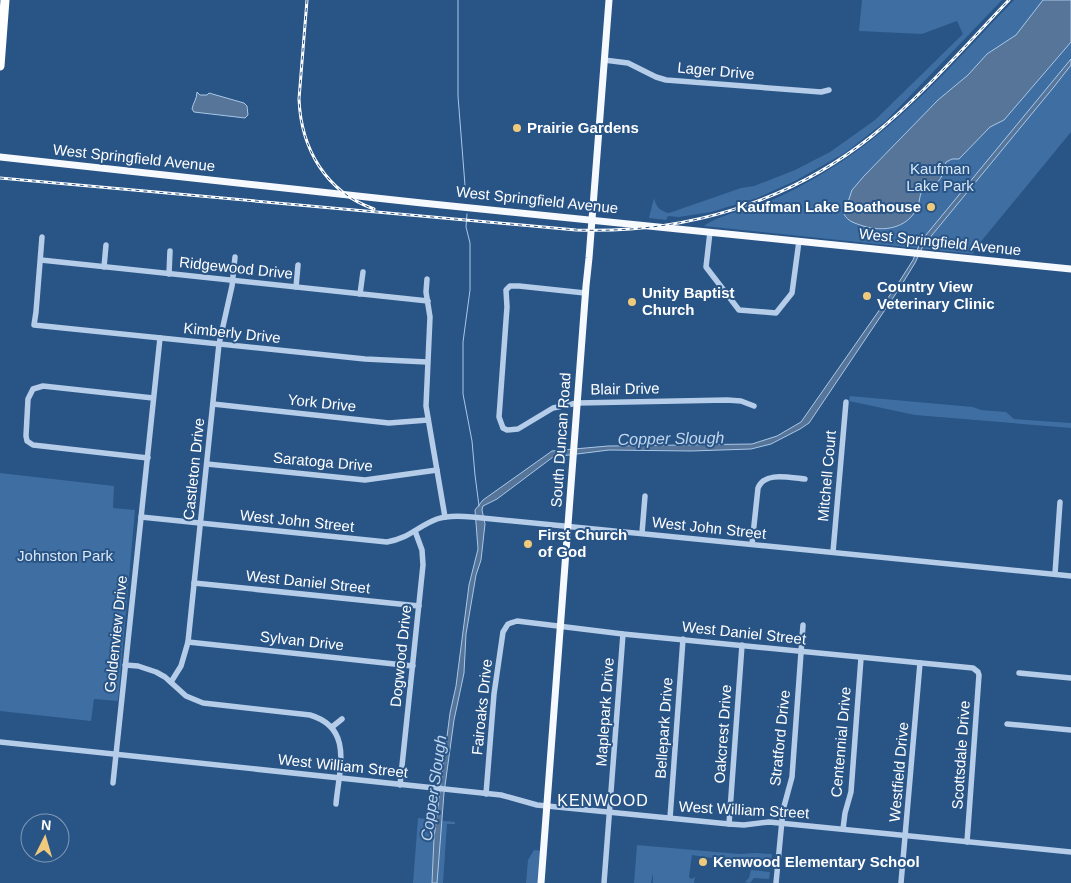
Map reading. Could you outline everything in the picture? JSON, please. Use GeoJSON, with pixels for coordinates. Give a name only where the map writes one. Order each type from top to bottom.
{"type":"FeatureCollection","features":[{"type":"Feature","properties":{"kind":"highway"},"geometry":{"type":"LineString","coordinates":[[0,66],[5,0]]}},
{"type":"Feature","properties":{"kind":"main road","name":"South Duncan Road"},"geometry":{"type":"LineString","coordinates":[[542,883],[585,293],[609,0]]}},
{"type":"Feature","properties":{"kind":"main road","name":"West Springfield Avenue"},"geometry":{"type":"LineString","coordinates":[[0,157],[422,203],[1071,269]]}},
{"type":"Feature","properties":{"kind":"street","name":"Lager Drive"},"geometry":{"type":"LineString","coordinates":[[604,60],[628,63],[666,80],[821,92],[829,90]]}},
{"type":"Feature","properties":{"kind":"street"},"geometry":{"type":"LineString","coordinates":[[710,232],[706,267],[739,310],[776,313],[792,293],[799,241]]}},
{"type":"Feature","properties":{"kind":"street"},"geometry":{"type":"LineString","coordinates":[[41,260],[42,237]]}},
{"type":"Feature","properties":{"kind":"street"},"geometry":{"type":"LineString","coordinates":[[104,267],[106,245]]}},
{"type":"Feature","properties":{"kind":"street"},"geometry":{"type":"LineString","coordinates":[[169,274],[170,251]]}},
{"type":"Feature","properties":{"kind":"street","name":"Castleton Drive"},"geometry":{"type":"LineString","coordinates":[[171,682],[181,666],[188,642],[219,344],[235,257]]}},
{"type":"Feature","properties":{"kind":"street","name":"Ridgewood Drive"},"geometry":{"type":"LineString","coordinates":[[41,260],[428,301]]}},
{"type":"Feature","properties":{"kind":"street","name":"Kimberly Drive"},"geometry":{"type":"LineString","coordinates":[[41,260],[34,325],[365,359],[427,362]]}},
{"type":"Feature","properties":{"kind":"street"},"geometry":{"type":"LineString","coordinates":[[296,287],[298,265]]}},
{"type":"Feature","properties":{"kind":"street"},"geometry":{"type":"LineString","coordinates":[[360,294],[362,272]]}},
{"type":"Feature","properties":{"kind":"street"},"geometry":{"type":"LineString","coordinates":[[427,279],[426,292],[430,317],[426,392],[428,420],[445,517]]}},
{"type":"Feature","properties":{"kind":"street","name":"Blair Drive"},"geometry":{"type":"LineString","coordinates":[[585,293],[518,286],[510,286],[506,290],[508,307],[500,417],[503,428],[507,430],[518,429],[548,410],[577,403],[727,400],[741,401],[754,406]]}},
{"type":"Feature","properties":{"kind":"street","name":"Goldenview Drive"},"geometry":{"type":"LineString","coordinates":[[113,783],[160,338]]}},
{"type":"Feature","properties":{"kind":"street"},"geometry":{"type":"LineString","coordinates":[[148,458],[40,447],[27,441],[28,399],[33,389],[43,386],[153,398]]}},
{"type":"Feature","properties":{"kind":"street","name":"Mitchell Court"},"geometry":{"type":"LineString","coordinates":[[833,552],[846,402]]}},
{"type":"Feature","properties":{"kind":"street","name":"York Drive"},"geometry":{"type":"LineString","coordinates":[[213,404],[388,423],[428,420]]}},
{"type":"Feature","properties":{"kind":"street","name":"Saratoga Drive"},"geometry":{"type":"LineString","coordinates":[[207,464],[365,480],[437,470]]}},
{"type":"Feature","properties":{"kind":"street"},"geometry":{"type":"LineString","coordinates":[[752,544],[760,483],[768,477],[805,479]]}},
{"type":"Feature","properties":{"kind":"street"},"geometry":{"type":"LineString","coordinates":[[642,533],[645,496]]}},
{"type":"Feature","properties":{"kind":"street"},"geometry":{"type":"LineString","coordinates":[[1055,574],[1060,502]]}},
{"type":"Feature","properties":{"kind":"street","name":"West John Street"},"geometry":{"type":"LineString","coordinates":[[141,517],[376,542],[395,541],[427,523],[445,517],[472,517],[1071,576]]}},
{"type":"Feature","properties":{"kind":"street","name":"Dogwood Drive"},"geometry":{"type":"LineString","coordinates":[[400,785],[423,559],[415,531]]}},
{"type":"Feature","properties":{"kind":"street","name":"West Daniel Street"},"geometry":{"type":"LineString","coordinates":[[194,582],[419,606]]}},
{"type":"Feature","properties":{"kind":"street","name":"West Daniel Street"},"geometry":{"type":"LineString","coordinates":[[508,624],[516,621],[623,634],[969,667],[977,670]]}},
{"type":"Feature","properties":{"kind":"street","name":"Fairoaks Drive"},"geometry":{"type":"LineString","coordinates":[[486,794],[494,694],[503,632],[508,624]]}},
{"type":"Feature","properties":{"kind":"street","name":"Stratford Drive"},"geometry":{"type":"LineString","coordinates":[[776,883],[784,802],[792,777],[803,625]]}},
{"type":"Feature","properties":{"kind":"street","name":"Maplepark Drive"},"geometry":{"type":"LineString","coordinates":[[604,883],[623,634]]}},
{"type":"Feature","properties":{"kind":"street","name":"Bellepark Drive"},"geometry":{"type":"LineString","coordinates":[[670,818],[683,639]]}},
{"type":"Feature","properties":{"kind":"street","name":"Sylvan Drive"},"geometry":{"type":"LineString","coordinates":[[188,642],[412,666]]}},
{"type":"Feature","properties":{"kind":"street","name":"Oakcrest Drive"},"geometry":{"type":"LineString","coordinates":[[729,824],[742,645]]}},
{"type":"Feature","properties":{"kind":"street","name":"Centennial Drive"},"geometry":{"type":"LineString","coordinates":[[844,829],[845,813],[851,792],[861,658]]}},
{"type":"Feature","properties":{"kind":"street","name":"Westfield Drive"},"geometry":{"type":"LineString","coordinates":[[901,883],[920,663]]}},
{"type":"Feature","properties":{"kind":"street"},"geometry":{"type":"LineString","coordinates":[[126,665],[146,668],[156,672],[171,682],[186,696],[203,703],[310,715],[322,720],[332,727],[341,748],[336,804]]}},
{"type":"Feature","properties":{"kind":"street","name":"Scottsdale Drive"},"geometry":{"type":"LineString","coordinates":[[967,842],[979,675],[977,670]]}},
{"type":"Feature","properties":{"kind":"street"},"geometry":{"type":"LineString","coordinates":[[1019,673],[1071,678]]}},
{"type":"Feature","properties":{"kind":"street"},"geometry":{"type":"LineString","coordinates":[[332,727],[342,719]]}},
{"type":"Feature","properties":{"kind":"street"},"geometry":{"type":"LineString","coordinates":[[1007,724],[1071,730]]}},
{"type":"Feature","properties":{"kind":"street","name":"West William Street"},"geometry":{"type":"LineString","coordinates":[[0,742],[501,795],[532,804],[547,806],[729,824],[782,823],[1071,852]]}},
{"type":"Feature","properties":{"kind":"green space"},"geometry":{"type":"Polygon","coordinates":[[[862,0],[1002,0],[886,121],[845,153],[795,181],[757,198],[711,212],[679,217],[668,216],[666,220],[649,218],[654,198],[659,208],[669,213],[741,188],[754,186],[795,170],[830,152],[875,120],[963,34],[957,21],[922,34],[859,31],[862,0]]]}},
{"type":"Feature","properties":{"kind":"green space","name":"Kaufman Lake Park"},"geometry":{"type":"Polygon","coordinates":[[[1014,0],[1071,0],[1071,132],[974,250],[973,254],[704,226],[734,212],[768,202],[783,195],[818,176],[852,154],[902,114],[948,70],[1014,0]]]}},
{"type":"Feature","properties":{"kind":"green space"},"geometry":{"type":"Polygon","coordinates":[[[850,396],[973,407],[981,410],[1006,412],[1014,419],[1071,423],[1071,428],[915,415],[849,401],[850,396]]]}},
{"type":"Feature","properties":{"kind":"green space","name":"Johnston Park"},"geometry":{"type":"Polygon","coordinates":[[[0,473],[114,486],[113,508],[135,510],[118,701],[94,699],[91,721],[0,711],[0,473]]]}},
{"type":"Feature","properties":{"kind":"green space"},"geometry":{"type":"Polygon","coordinates":[[[418,818],[455,822],[455,824],[447,824],[443,883],[413,883],[418,818]]]}},
{"type":"Feature","properties":{"kind":"green space","name":"Kenwood Elementary School"},"geometry":{"type":"Polygon","coordinates":[[[637,845],[739,854],[772,854],[771,867],[692,855],[689,877],[691,879],[695,877],[694,883],[653,883],[653,873],[651,883],[634,883],[637,845]]]}},
{"type":"Feature","properties":{"kind":"green space"},"geometry":{"type":"Polygon","coordinates":[[[534,850],[544,851],[541,883],[526,883],[528,860],[534,850]]]}},
{"type":"Feature","properties":{"kind":"green space"},"geometry":{"type":"Polygon","coordinates":[[[751,870],[770,872],[769,879],[754,878],[750,883],[745,882],[749,878],[751,870]]]}},
{"type":"Feature","properties":{"kind":"shaded area"},"geometry":{"type":"Polygon","coordinates":[[[1043,0],[1071,0],[1071,42],[1004,120],[990,127],[959,159],[952,159],[946,162],[941,178],[923,190],[913,215],[901,225],[878,229],[863,226],[848,219],[844,214],[852,190],[864,176],[938,100],[968,75],[987,54],[1016,35],[1043,0]]]}},
{"type":"Feature","properties":{"kind":"shaded area"},"geometry":{"type":"Polygon","coordinates":[[[1071,59],[1071,65],[1053,88],[923,246],[899,289],[809,423],[771,444],[751,449],[691,451],[609,450],[553,457],[497,499],[483,506],[485,524],[481,560],[476,575],[466,634],[464,673],[454,720],[444,793],[437,883],[432,883],[434,838],[450,713],[456,686],[469,585],[478,549],[475,510],[483,500],[552,451],[608,446],[752,444],[777,436],[801,422],[899,282],[913,260],[921,241],[1071,59]]]}},
{"type":"Feature","properties":{"kind":"shaded area"},"geometry":{"type":"Polygon","coordinates":[[[197,92],[200,95],[207,95],[209,93],[244,103],[247,106],[248,115],[245,118],[194,112],[192,109],[197,92]]]}},
{"type":"Feature","properties":{"kind":"waterway"},"geometry":{"type":"LineString","coordinates":[[458,0],[458,96],[466,198]]}},
{"type":"Feature","properties":{"kind":"waterway"},"geometry":{"type":"LineString","coordinates":[[467,214],[466,227],[470,243],[470,290],[463,342],[463,394],[472,441],[479,506]]}},
{"type":"Feature","properties":{"kind":"railway"},"geometry":{"type":"LineString","coordinates":[[307,0],[299,99],[305,135],[319,166],[330,180],[342,192],[374,209]]}},
{"type":"Feature","properties":{"kind":"railway"},"geometry":{"type":"LineString","coordinates":[[0,178],[576,230],[616,230],[695,220],[733,210],[770,196],[806,180],[840,159],[890,121],[943,70],[1009,0]]}},
{"type":"Feature","properties":{"kind":"place","name":"Prairie Gardens"},"geometry":{"type":"Point","coordinates":[517,128]}},
{"type":"Feature","properties":{"kind":"place","name":"Kaufman Lake Boathouse"},"geometry":{"type":"Point","coordinates":[931,207]}},
{"type":"Feature","properties":{"kind":"place","name":"Country View Veterinary Clinic"},"geometry":{"type":"Point","coordinates":[867,296]}},
{"type":"Feature","properties":{"kind":"place","name":"Unity Baptist Church"},"geometry":{"type":"Point","coordinates":[632,302]}},
{"type":"Feature","properties":{"kind":"place","name":"First Church of God"},"geometry":{"type":"Point","coordinates":[528,544]}},
{"type":"Feature","properties":{"kind":"place","name":"Kenwood Elementary School"},"geometry":{"type":"Point","coordinates":[703,862]}},
{"type":"Feature","properties":{"kind":"district","name":"KENWOOD"},"geometry":{"type":"Point","coordinates":[603,800]}},
{"type":"Feature","properties":{"kind":"water label","name":"Copper Slough"},"geometry":{"type":"Point","coordinates":[671,438]}},
{"type":"Feature","properties":{"kind":"water label","name":"Copper Slough"},"geometry":{"type":"Point","coordinates":[433,788]}}]}
